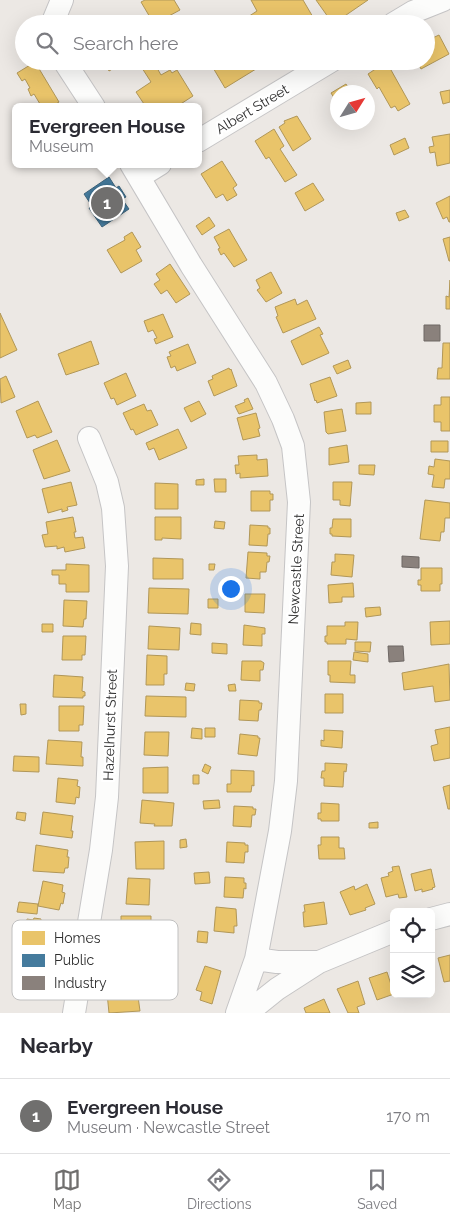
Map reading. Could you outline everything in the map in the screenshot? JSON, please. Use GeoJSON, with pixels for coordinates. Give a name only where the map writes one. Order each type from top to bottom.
{"type":"FeatureCollection","features":[{"type":"Feature","properties":{"kind":"street"},"geometry":{"type":"LineString","coordinates":[[56,15],[62,0]]}},
{"type":"Feature","properties":{"kind":"street"},"geometry":{"type":"LineString","coordinates":[[408,15],[443,0]]}},
{"type":"Feature","properties":{"kind":"street"},"geometry":{"type":"LineString","coordinates":[[70,70],[91,103]]}},
{"type":"Feature","properties":{"kind":"street","name":"Albert Street"},"geometry":{"type":"LineString","coordinates":[[202,139],[316,70]]}},
{"type":"Feature","properties":{"kind":"street","name":"Newcastle Street"},"geometry":{"type":"LineString","coordinates":[[135,170],[191,265],[266,383],[283,419],[292,446],[296,469],[299,502],[286,781],[280,831],[256,959],[237,1013]]}},
{"type":"Feature","properties":{"kind":"street","name":"Hazelhurst Street"},"geometry":{"type":"LineString","coordinates":[[89,920],[101,850],[107,797],[116,566],[113,508],[107,482],[90,438]]}},
{"type":"Feature","properties":{"kind":"street"},"geometry":{"type":"LineString","coordinates":[[435,918],[450,914]]}},
{"type":"Feature","properties":{"kind":"street"},"geometry":{"type":"LineString","coordinates":[[247,1013],[277,989],[319,962],[390,933]]}},
{"type":"Feature","properties":{"kind":"street"},"geometry":{"type":"LineString","coordinates":[[256,959],[277,962],[319,962]]}},
{"type":"Feature","properties":{"kind":"street","name":"Hazelhurst Street"},"geometry":{"type":"LineString","coordinates":[[74,1013],[76,1000]]}},
{"type":"Feature","properties":{"kind":"building: Homes"},"geometry":{"type":"Polygon","coordinates":[[[145,0],[174,0],[180,10],[171,15],[149,15],[141,2],[145,0]]]}},
{"type":"Feature","properties":{"kind":"building: Homes"},"geometry":{"type":"Polygon","coordinates":[[[251,0],[303,0],[312,15],[251,15],[257,11],[251,0]]]}},
{"type":"Feature","properties":{"kind":"building: Homes"},"geometry":{"type":"Polygon","coordinates":[[[316,0],[368,0],[346,15],[327,15],[316,0]]]}},
{"type":"Feature","properties":{"kind":"building: Homes"},"geometry":{"type":"Polygon","coordinates":[[[439,35],[449,54],[435,62],[435,37],[439,35]]]}},
{"type":"Feature","properties":{"kind":"building: Homes"},"geometry":{"type":"Polygon","coordinates":[[[22,70],[40,70],[59,102],[39,103],[34,94],[31,96],[28,89],[30,88],[25,79],[22,81],[17,73],[22,70]]]}},
{"type":"Feature","properties":{"kind":"building: Homes"},"geometry":{"type":"Polygon","coordinates":[[[143,70],[158,70],[161,75],[170,70],[172,73],[177,70],[193,96],[182,103],[143,103],[136,92],[151,82],[143,70]]]}},
{"type":"Feature","properties":{"kind":"building: Homes"},"geometry":{"type":"Polygon","coordinates":[[[214,70],[254,70],[225,88],[214,70]]]}},
{"type":"Feature","properties":{"kind":"building: Homes"},"geometry":{"type":"Polygon","coordinates":[[[374,70],[391,70],[410,104],[398,111],[395,106],[391,108],[379,87],[377,89],[368,74],[374,70]]]}},
{"type":"Feature","properties":{"kind":"building: Homes"},"geometry":{"type":"Polygon","coordinates":[[[450,90],[450,102],[443,104],[440,92],[450,90]]]}},
{"type":"Feature","properties":{"kind":"building: Homes"},"geometry":{"type":"Polygon","coordinates":[[[297,116],[311,139],[293,151],[279,127],[285,123],[284,121],[297,116]]]}},
{"type":"Feature","properties":{"kind":"building: Homes"},"geometry":{"type":"Polygon","coordinates":[[[274,129],[284,146],[280,149],[297,175],[285,182],[269,157],[266,159],[255,141],[274,129]]]}},
{"type":"Feature","properties":{"kind":"building: Homes"},"geometry":{"type":"Polygon","coordinates":[[[450,134],[450,163],[437,166],[435,152],[430,153],[429,147],[434,146],[432,137],[450,134]]]}},
{"type":"Feature","properties":{"kind":"building: Homes"},"geometry":{"type":"Polygon","coordinates":[[[405,138],[409,148],[394,155],[390,145],[405,138]]]}},
{"type":"Feature","properties":{"kind":"building: Homes"},"geometry":{"type":"Polygon","coordinates":[[[222,161],[237,185],[233,188],[237,195],[227,201],[223,194],[216,198],[201,174],[222,161]]]}},
{"type":"Feature","properties":{"kind":"building: Homes"},"geometry":{"type":"Polygon","coordinates":[[[313,183],[324,200],[305,211],[295,193],[313,183]]]}},
{"type":"Feature","properties":{"kind":"building: Homes"},"geometry":{"type":"Polygon","coordinates":[[[450,196],[449,222],[447,217],[443,219],[436,203],[450,196]]]}},
{"type":"Feature","properties":{"kind":"building: Homes"},"geometry":{"type":"Polygon","coordinates":[[[405,210],[409,217],[399,221],[396,213],[405,210]]]}},
{"type":"Feature","properties":{"kind":"building: Homes"},"geometry":{"type":"Polygon","coordinates":[[[209,217],[215,226],[202,235],[196,226],[209,217]]]}},
{"type":"Feature","properties":{"kind":"building: Homes"},"geometry":{"type":"Polygon","coordinates":[[[229,229],[247,260],[234,267],[224,253],[221,255],[218,249],[220,248],[214,237],[229,229]]]}},
{"type":"Feature","properties":{"kind":"building: Homes"},"geometry":{"type":"Polygon","coordinates":[[[132,232],[141,247],[136,250],[142,261],[121,273],[107,250],[125,240],[124,237],[132,232]]]}},
{"type":"Feature","properties":{"kind":"building: Homes"},"geometry":{"type":"Polygon","coordinates":[[[450,237],[450,261],[449,261],[443,239],[450,237]]]}},
{"type":"Feature","properties":{"kind":"building: Homes"},"geometry":{"type":"Polygon","coordinates":[[[170,264],[190,294],[176,303],[167,290],[161,294],[154,284],[160,280],[156,274],[170,264]]]}},
{"type":"Feature","properties":{"kind":"building: Homes"},"geometry":{"type":"Polygon","coordinates":[[[271,272],[282,293],[266,302],[257,290],[260,288],[256,280],[271,272]]]}},
{"type":"Feature","properties":{"kind":"building: Homes"},"geometry":{"type":"Polygon","coordinates":[[[450,280],[450,309],[446,309],[446,296],[449,297],[450,280]]]}},
{"type":"Feature","properties":{"kind":"building: Homes"},"geometry":{"type":"Polygon","coordinates":[[[295,299],[297,305],[307,300],[316,319],[283,333],[276,317],[278,316],[275,307],[295,299]]]}},
{"type":"Feature","properties":{"kind":"building: Homes"},"geometry":{"type":"Polygon","coordinates":[[[0,313],[17,350],[0,358],[0,313]]]}},
{"type":"Feature","properties":{"kind":"building: Homes"},"geometry":{"type":"Polygon","coordinates":[[[163,314],[173,337],[156,344],[154,339],[157,338],[153,330],[148,332],[144,321],[163,314]]]}},
{"type":"Feature","properties":{"kind":"building: Homes"},"geometry":{"type":"Polygon","coordinates":[[[319,327],[323,334],[320,335],[329,353],[302,365],[291,341],[319,327]]]}},
{"type":"Feature","properties":{"kind":"building: Homes"},"geometry":{"type":"Polygon","coordinates":[[[91,341],[99,364],[66,375],[58,354],[91,341]]]}},
{"type":"Feature","properties":{"kind":"building: Homes"},"geometry":{"type":"Polygon","coordinates":[[[443,343],[450,343],[450,379],[437,379],[438,368],[442,368],[443,343]]]}},
{"type":"Feature","properties":{"kind":"building: Homes"},"geometry":{"type":"Polygon","coordinates":[[[188,344],[196,363],[177,371],[175,366],[171,368],[167,357],[171,356],[169,352],[188,344]]]}},
{"type":"Feature","properties":{"kind":"building: Homes"},"geometry":{"type":"Polygon","coordinates":[[[348,360],[351,368],[337,374],[333,366],[348,360]]]}},
{"type":"Feature","properties":{"kind":"building: Homes"},"geometry":{"type":"Polygon","coordinates":[[[229,368],[237,386],[214,396],[208,381],[213,379],[212,376],[229,368]]]}},
{"type":"Feature","properties":{"kind":"building: Homes"},"geometry":{"type":"Polygon","coordinates":[[[126,373],[136,396],[117,405],[114,398],[111,399],[104,383],[126,373]]]}},
{"type":"Feature","properties":{"kind":"building: Homes"},"geometry":{"type":"Polygon","coordinates":[[[6,376],[15,397],[1,403],[0,379],[6,376]]]}},
{"type":"Feature","properties":{"kind":"building: Homes"},"geometry":{"type":"Polygon","coordinates":[[[330,377],[337,396],[317,403],[310,384],[330,377]]]}},
{"type":"Feature","properties":{"kind":"building: Homes"},"geometry":{"type":"Polygon","coordinates":[[[441,397],[450,397],[450,431],[441,431],[441,422],[434,422],[434,405],[441,405],[441,397]]]}},
{"type":"Feature","properties":{"kind":"building: Homes"},"geometry":{"type":"Polygon","coordinates":[[[248,398],[253,409],[239,414],[235,406],[245,402],[244,400],[248,398]]]}},
{"type":"Feature","properties":{"kind":"building: Homes"},"geometry":{"type":"Polygon","coordinates":[[[38,401],[52,432],[37,438],[35,435],[27,438],[16,411],[38,401]]]}},
{"type":"Feature","properties":{"kind":"building: Homes"},"geometry":{"type":"Polygon","coordinates":[[[199,401],[206,414],[191,422],[184,408],[199,401]]]}},
{"type":"Feature","properties":{"kind":"building: Homes"},"geometry":{"type":"Polygon","coordinates":[[[371,402],[371,414],[356,414],[356,403],[371,402]]]}},
{"type":"Feature","properties":{"kind":"building: Homes"},"geometry":{"type":"Polygon","coordinates":[[[144,404],[147,411],[151,410],[158,425],[136,435],[133,429],[131,430],[123,413],[144,404]]]}},
{"type":"Feature","properties":{"kind":"building: Homes"},"geometry":{"type":"Polygon","coordinates":[[[342,409],[346,431],[328,434],[326,432],[324,412],[342,409]]]}},
{"type":"Feature","properties":{"kind":"building: Homes"},"geometry":{"type":"Polygon","coordinates":[[[256,413],[260,436],[243,440],[237,418],[256,413]]]}},
{"type":"Feature","properties":{"kind":"building: Homes"},"geometry":{"type":"Polygon","coordinates":[[[178,429],[187,448],[159,460],[154,448],[149,450],[146,443],[178,429]]]}},
{"type":"Feature","properties":{"kind":"building: Homes"},"geometry":{"type":"Polygon","coordinates":[[[57,440],[70,471],[44,479],[33,450],[57,440]]]}},
{"type":"Feature","properties":{"kind":"building: Homes"},"geometry":{"type":"Polygon","coordinates":[[[431,441],[448,441],[448,452],[431,452],[431,441]]]}},
{"type":"Feature","properties":{"kind":"building: Homes"},"geometry":{"type":"Polygon","coordinates":[[[347,445],[349,462],[329,465],[329,448],[347,445]]]}},
{"type":"Feature","properties":{"kind":"building: Homes"},"geometry":{"type":"Polygon","coordinates":[[[257,455],[257,460],[267,459],[268,476],[240,478],[240,473],[236,474],[235,465],[239,465],[238,456],[257,455]]]}},
{"type":"Feature","properties":{"kind":"building: Homes"},"geometry":{"type":"Polygon","coordinates":[[[435,459],[450,461],[450,479],[445,479],[444,488],[432,487],[434,475],[428,474],[429,466],[434,467],[435,459]]]}},
{"type":"Feature","properties":{"kind":"building: Homes"},"geometry":{"type":"Polygon","coordinates":[[[359,465],[375,465],[374,475],[359,474],[359,465]]]}},
{"type":"Feature","properties":{"kind":"building: Homes"},"geometry":{"type":"Polygon","coordinates":[[[204,479],[204,485],[196,485],[196,480],[204,479]]]}},
{"type":"Feature","properties":{"kind":"building: Homes"},"geometry":{"type":"Polygon","coordinates":[[[214,479],[226,479],[226,492],[215,492],[214,479]]]}},
{"type":"Feature","properties":{"kind":"building: Homes"},"geometry":{"type":"Polygon","coordinates":[[[71,482],[77,505],[67,507],[68,510],[62,512],[62,509],[48,513],[42,489],[71,482]]]}},
{"type":"Feature","properties":{"kind":"building: Homes"},"geometry":{"type":"Polygon","coordinates":[[[333,482],[352,482],[350,506],[340,505],[340,500],[333,500],[333,482]]]}},
{"type":"Feature","properties":{"kind":"building: Homes"},"geometry":{"type":"Polygon","coordinates":[[[155,483],[178,484],[178,509],[155,509],[155,483]]]}},
{"type":"Feature","properties":{"kind":"building: Homes"},"geometry":{"type":"Polygon","coordinates":[[[251,491],[270,491],[270,494],[273,494],[273,500],[270,500],[270,511],[251,511],[251,491]]]}},
{"type":"Feature","properties":{"kind":"building: Homes"},"geometry":{"type":"Polygon","coordinates":[[[425,500],[450,503],[450,518],[445,518],[444,532],[441,532],[440,541],[420,539],[425,500]]]}},
{"type":"Feature","properties":{"kind":"building: Homes"},"geometry":{"type":"Polygon","coordinates":[[[73,517],[76,532],[74,532],[75,538],[83,537],[85,548],[65,552],[64,547],[57,549],[57,546],[45,547],[42,535],[48,534],[46,522],[73,517]]]}},
{"type":"Feature","properties":{"kind":"building: Homes"},"geometry":{"type":"Polygon","coordinates":[[[155,517],[181,517],[181,539],[162,538],[162,540],[155,540],[155,517]]]}},
{"type":"Feature","properties":{"kind":"building: Homes"},"geometry":{"type":"Polygon","coordinates":[[[333,519],[351,519],[351,537],[332,536],[330,534],[333,519]]]}},
{"type":"Feature","properties":{"kind":"building: Homes"},"geometry":{"type":"Polygon","coordinates":[[[215,521],[225,522],[224,529],[214,528],[215,521]]]}},
{"type":"Feature","properties":{"kind":"building: Homes"},"geometry":{"type":"Polygon","coordinates":[[[250,525],[268,526],[270,528],[267,546],[249,545],[250,525]]]}},
{"type":"Feature","properties":{"kind":"building: Homes"},"geometry":{"type":"Polygon","coordinates":[[[248,552],[267,553],[267,556],[270,556],[266,572],[260,572],[260,579],[246,578],[248,552]]]}},
{"type":"Feature","properties":{"kind":"building: Homes"},"geometry":{"type":"Polygon","coordinates":[[[335,554],[354,555],[352,577],[331,575],[335,554]]]}},
{"type":"Feature","properties":{"kind":"building: Homes"},"geometry":{"type":"Polygon","coordinates":[[[153,558],[183,559],[183,579],[153,579],[153,558]]]}},
{"type":"Feature","properties":{"kind":"building: Homes"},"geometry":{"type":"Polygon","coordinates":[[[66,564],[89,565],[89,592],[66,592],[66,584],[59,584],[59,575],[52,575],[52,570],[66,570],[66,564]]]}},
{"type":"Feature","properties":{"kind":"building: Homes"},"geometry":{"type":"Polygon","coordinates":[[[209,564],[215,564],[214,570],[209,570],[209,564]]]}},
{"type":"Feature","properties":{"kind":"building: Homes"},"geometry":{"type":"Polygon","coordinates":[[[421,568],[442,568],[440,591],[421,591],[421,585],[418,585],[418,580],[421,580],[421,568]]]}},
{"type":"Feature","properties":{"kind":"building: Homes"},"geometry":{"type":"Polygon","coordinates":[[[353,583],[354,597],[342,597],[342,602],[329,603],[328,585],[353,583]]]}},
{"type":"Feature","properties":{"kind":"building: Homes"},"geometry":{"type":"Polygon","coordinates":[[[149,588],[189,589],[188,614],[148,613],[149,588]]]}},
{"type":"Feature","properties":{"kind":"building: Homes"},"geometry":{"type":"Polygon","coordinates":[[[245,594],[265,594],[264,613],[245,612],[245,594]]]}},
{"type":"Feature","properties":{"kind":"building: Homes"},"geometry":{"type":"Polygon","coordinates":[[[208,599],[218,599],[218,608],[208,608],[208,599]]]}},
{"type":"Feature","properties":{"kind":"building: Homes"},"geometry":{"type":"Polygon","coordinates":[[[64,600],[87,601],[86,619],[84,619],[83,627],[63,626],[64,600]]]}},
{"type":"Feature","properties":{"kind":"building: Homes"},"geometry":{"type":"Polygon","coordinates":[[[380,607],[381,615],[366,617],[365,608],[380,607]]]}},
{"type":"Feature","properties":{"kind":"building: Homes"},"geometry":{"type":"Polygon","coordinates":[[[450,621],[450,644],[431,645],[430,622],[450,621]]]}},
{"type":"Feature","properties":{"kind":"building: Homes"},"geometry":{"type":"Polygon","coordinates":[[[345,622],[358,622],[357,640],[346,639],[346,644],[327,644],[325,636],[327,636],[327,626],[345,626],[345,622]]]}},
{"type":"Feature","properties":{"kind":"building: Homes"},"geometry":{"type":"Polygon","coordinates":[[[191,623],[201,624],[201,635],[190,634],[191,623]]]}},
{"type":"Feature","properties":{"kind":"building: Homes"},"geometry":{"type":"Polygon","coordinates":[[[42,624],[53,624],[53,632],[42,632],[42,624]]]}},
{"type":"Feature","properties":{"kind":"building: Homes"},"geometry":{"type":"Polygon","coordinates":[[[244,625],[265,628],[265,634],[262,634],[262,646],[243,645],[244,625]]]}},
{"type":"Feature","properties":{"kind":"building: Homes"},"geometry":{"type":"Polygon","coordinates":[[[149,626],[180,628],[179,650],[148,649],[149,626]]]}},
{"type":"Feature","properties":{"kind":"building: Homes"},"geometry":{"type":"Polygon","coordinates":[[[63,636],[86,636],[85,655],[82,655],[82,660],[62,660],[63,636]]]}},
{"type":"Feature","properties":{"kind":"building: Homes"},"geometry":{"type":"Polygon","coordinates":[[[355,642],[371,642],[370,652],[355,651],[355,642]]]}},
{"type":"Feature","properties":{"kind":"building: Homes"},"geometry":{"type":"Polygon","coordinates":[[[212,643],[227,644],[227,654],[212,653],[212,643]]]}},
{"type":"Feature","properties":{"kind":"building: Homes"},"geometry":{"type":"Polygon","coordinates":[[[354,652],[368,654],[368,662],[353,660],[354,652]]]}},
{"type":"Feature","properties":{"kind":"building: Homes"},"geometry":{"type":"Polygon","coordinates":[[[147,655],[167,656],[167,674],[164,674],[164,685],[146,685],[147,655]]]}},
{"type":"Feature","properties":{"kind":"building: Homes"},"geometry":{"type":"Polygon","coordinates":[[[242,661],[261,661],[264,663],[263,670],[260,670],[260,681],[241,680],[242,661]]]}},
{"type":"Feature","properties":{"kind":"building: Homes"},"geometry":{"type":"Polygon","coordinates":[[[328,661],[351,661],[350,675],[355,675],[355,683],[330,682],[328,661]]]}},
{"type":"Feature","properties":{"kind":"building: Homes"},"geometry":{"type":"Polygon","coordinates":[[[449,664],[450,700],[435,702],[433,686],[404,690],[402,673],[449,664]]]}},
{"type":"Feature","properties":{"kind":"building: Homes"},"geometry":{"type":"Polygon","coordinates":[[[54,675],[83,677],[82,691],[85,692],[85,696],[83,698],[53,697],[54,675]]]}},
{"type":"Feature","properties":{"kind":"building: Homes"},"geometry":{"type":"Polygon","coordinates":[[[186,683],[195,684],[194,691],[185,690],[186,683]]]}},
{"type":"Feature","properties":{"kind":"building: Homes"},"geometry":{"type":"Polygon","coordinates":[[[235,684],[236,691],[229,691],[228,685],[235,684]]]}},
{"type":"Feature","properties":{"kind":"building: Homes"},"geometry":{"type":"Polygon","coordinates":[[[325,694],[343,694],[343,713],[325,713],[325,694]]]}},
{"type":"Feature","properties":{"kind":"building: Homes"},"geometry":{"type":"Polygon","coordinates":[[[146,696],[186,697],[186,717],[145,716],[146,696]]]}},
{"type":"Feature","properties":{"kind":"building: Homes"},"geometry":{"type":"Polygon","coordinates":[[[240,700],[259,701],[259,703],[262,703],[258,721],[239,720],[240,700]]]}},
{"type":"Feature","properties":{"kind":"building: Homes"},"geometry":{"type":"Polygon","coordinates":[[[20,704],[26,704],[26,714],[21,715],[20,704]]]}},
{"type":"Feature","properties":{"kind":"building: Homes"},"geometry":{"type":"Polygon","coordinates":[[[59,706],[84,706],[83,725],[79,725],[79,731],[59,731],[59,706]]]}},
{"type":"Feature","properties":{"kind":"building: Homes"},"geometry":{"type":"Polygon","coordinates":[[[450,727],[450,758],[434,761],[431,746],[438,744],[435,730],[450,727]]]}},
{"type":"Feature","properties":{"kind":"building: Homes"},"geometry":{"type":"Polygon","coordinates":[[[192,728],[202,729],[202,739],[191,738],[192,728]]]}},
{"type":"Feature","properties":{"kind":"building: Homes"},"geometry":{"type":"Polygon","coordinates":[[[205,728],[215,728],[215,737],[205,737],[205,728]]]}},
{"type":"Feature","properties":{"kind":"building: Homes"},"geometry":{"type":"Polygon","coordinates":[[[324,730],[343,731],[342,748],[321,746],[321,740],[324,741],[324,730]]]}},
{"type":"Feature","properties":{"kind":"building: Homes"},"geometry":{"type":"Polygon","coordinates":[[[145,732],[169,732],[168,756],[144,755],[145,732]]]}},
{"type":"Feature","properties":{"kind":"building: Homes"},"geometry":{"type":"Polygon","coordinates":[[[240,734],[258,736],[260,738],[257,756],[238,754],[240,734]]]}},
{"type":"Feature","properties":{"kind":"building: Homes"},"geometry":{"type":"Polygon","coordinates":[[[48,740],[82,742],[81,757],[83,757],[83,766],[46,764],[48,740]]]}},
{"type":"Feature","properties":{"kind":"building: Homes"},"geometry":{"type":"Polygon","coordinates":[[[14,756],[39,757],[39,772],[13,771],[14,756]]]}},
{"type":"Feature","properties":{"kind":"building: Homes"},"geometry":{"type":"Polygon","coordinates":[[[325,763],[347,764],[346,772],[344,771],[343,787],[324,786],[324,778],[321,778],[322,771],[325,771],[325,763]]]}},
{"type":"Feature","properties":{"kind":"building: Homes"},"geometry":{"type":"Polygon","coordinates":[[[205,764],[211,767],[208,774],[202,771],[205,764]]]}},
{"type":"Feature","properties":{"kind":"building: Homes"},"geometry":{"type":"Polygon","coordinates":[[[168,767],[168,793],[143,793],[143,768],[168,767]]]}},
{"type":"Feature","properties":{"kind":"building: Homes"},"geometry":{"type":"Polygon","coordinates":[[[231,770],[254,771],[254,786],[252,785],[251,792],[227,792],[227,784],[231,784],[231,770]]]}},
{"type":"Feature","properties":{"kind":"building: Homes"},"geometry":{"type":"Polygon","coordinates":[[[193,775],[199,775],[199,784],[193,784],[193,775]]]}},
{"type":"Feature","properties":{"kind":"building: Homes"},"geometry":{"type":"Polygon","coordinates":[[[58,778],[78,780],[77,786],[80,787],[79,798],[76,797],[75,804],[56,802],[58,778]]]}},
{"type":"Feature","properties":{"kind":"building: Homes"},"geometry":{"type":"Polygon","coordinates":[[[450,785],[450,809],[448,809],[443,787],[450,785]]]}},
{"type":"Feature","properties":{"kind":"building: Homes"},"geometry":{"type":"Polygon","coordinates":[[[142,800],[174,803],[172,826],[154,826],[155,824],[140,823],[142,800]]]}},
{"type":"Feature","properties":{"kind":"building: Homes"},"geometry":{"type":"Polygon","coordinates":[[[219,800],[220,808],[204,809],[203,801],[219,800]]]}},
{"type":"Feature","properties":{"kind":"building: Homes"},"geometry":{"type":"Polygon","coordinates":[[[321,803],[339,804],[339,821],[321,821],[321,819],[318,819],[318,813],[321,813],[321,803]]]}},
{"type":"Feature","properties":{"kind":"building: Homes"},"geometry":{"type":"Polygon","coordinates":[[[234,806],[253,807],[253,809],[256,809],[255,815],[252,815],[251,827],[233,826],[234,806]]]}},
{"type":"Feature","properties":{"kind":"building: Homes"},"geometry":{"type":"Polygon","coordinates":[[[17,812],[26,813],[25,821],[16,819],[17,812]]]}},
{"type":"Feature","properties":{"kind":"building: Homes"},"geometry":{"type":"Polygon","coordinates":[[[43,812],[73,816],[72,838],[40,834],[43,812]]]}},
{"type":"Feature","properties":{"kind":"building: Homes"},"geometry":{"type":"Polygon","coordinates":[[[378,822],[378,828],[369,828],[369,823],[378,822]]]}},
{"type":"Feature","properties":{"kind":"building: Homes"},"geometry":{"type":"Polygon","coordinates":[[[321,837],[339,837],[339,848],[344,848],[345,859],[319,859],[318,845],[321,845],[321,837]]]}},
{"type":"Feature","properties":{"kind":"building: Homes"},"geometry":{"type":"Polygon","coordinates":[[[186,839],[187,847],[180,848],[180,840],[186,839]]]}},
{"type":"Feature","properties":{"kind":"building: Homes"},"geometry":{"type":"Polygon","coordinates":[[[164,841],[164,869],[136,869],[135,842],[164,841]]]}},
{"type":"Feature","properties":{"kind":"building: Homes"},"geometry":{"type":"Polygon","coordinates":[[[227,842],[245,843],[245,845],[248,845],[248,852],[245,852],[244,863],[226,862],[227,842]]]}},
{"type":"Feature","properties":{"kind":"building: Homes"},"geometry":{"type":"Polygon","coordinates":[[[36,845],[68,850],[68,868],[65,868],[64,873],[33,871],[36,845]]]}},
{"type":"Feature","properties":{"kind":"building: Homes"},"geometry":{"type":"Polygon","coordinates":[[[399,866],[407,897],[399,898],[398,894],[386,897],[381,878],[389,876],[388,873],[393,871],[392,867],[399,866]]]}},
{"type":"Feature","properties":{"kind":"building: Homes"},"geometry":{"type":"Polygon","coordinates":[[[431,869],[435,887],[422,892],[422,889],[415,891],[411,874],[431,869]]]}},
{"type":"Feature","properties":{"kind":"building: Homes"},"geometry":{"type":"Polygon","coordinates":[[[209,872],[210,883],[195,884],[194,873],[209,872]]]}},
{"type":"Feature","properties":{"kind":"building: Homes"},"geometry":{"type":"Polygon","coordinates":[[[225,877],[244,878],[246,889],[244,888],[243,898],[224,897],[225,877]]]}},
{"type":"Feature","properties":{"kind":"building: Homes"},"geometry":{"type":"Polygon","coordinates":[[[128,878],[150,879],[149,905],[126,904],[128,878]]]}},
{"type":"Feature","properties":{"kind":"building: Homes"},"geometry":{"type":"Polygon","coordinates":[[[43,881],[63,885],[62,892],[65,893],[63,904],[61,903],[59,910],[38,906],[43,881]]]}},
{"type":"Feature","properties":{"kind":"building: Homes"},"geometry":{"type":"Polygon","coordinates":[[[367,884],[375,904],[365,908],[366,910],[350,915],[340,892],[354,886],[355,890],[367,884]]]}},
{"type":"Feature","properties":{"kind":"building: Homes"},"geometry":{"type":"Polygon","coordinates":[[[19,902],[38,904],[37,914],[17,912],[19,902]]]}},
{"type":"Feature","properties":{"kind":"building: Homes"},"geometry":{"type":"Polygon","coordinates":[[[324,902],[327,924],[304,927],[304,905],[324,902]]]}},
{"type":"Feature","properties":{"kind":"building: Homes"},"geometry":{"type":"Polygon","coordinates":[[[216,907],[236,909],[237,926],[234,926],[234,933],[214,931],[216,907]]]}},
{"type":"Feature","properties":{"kind":"building: Homes"},"geometry":{"type":"Polygon","coordinates":[[[121,916],[151,916],[151,920],[121,920],[121,916]]]}},
{"type":"Feature","properties":{"kind":"building: Homes"},"geometry":{"type":"Polygon","coordinates":[[[198,931],[208,932],[207,943],[197,942],[198,931]]]}},
{"type":"Feature","properties":{"kind":"building: Homes"},"geometry":{"type":"Polygon","coordinates":[[[450,955],[450,981],[444,982],[438,958],[450,955]]]}},
{"type":"Feature","properties":{"kind":"building: Homes"},"geometry":{"type":"Polygon","coordinates":[[[205,966],[221,971],[212,1004],[200,1000],[202,992],[196,990],[205,966]]]}},
{"type":"Feature","properties":{"kind":"building: Homes"},"geometry":{"type":"Polygon","coordinates":[[[387,972],[390,981],[390,995],[377,1000],[369,978],[387,972]]]}},
{"type":"Feature","properties":{"kind":"building: Homes"},"geometry":{"type":"Polygon","coordinates":[[[358,981],[365,1004],[357,1007],[359,1013],[348,1013],[337,989],[358,981]]]}},
{"type":"Feature","properties":{"kind":"building: Homes"},"geometry":{"type":"Polygon","coordinates":[[[324,999],[330,1013],[306,1013],[304,1008],[324,999]]]}},
{"type":"Feature","properties":{"kind":"building: Homes"},"geometry":{"type":"Polygon","coordinates":[[[108,1000],[138,1000],[140,1011],[109,1013],[108,1000]]]}},
{"type":"Feature","properties":{"kind":"building: Public"},"geometry":{"type":"Polygon","coordinates":[[[109,177],[116,188],[119,186],[126,197],[122,199],[129,209],[102,227],[89,208],[92,206],[84,194],[109,177]]]}},
{"type":"Feature","properties":{"kind":"building: Industry"},"geometry":{"type":"Polygon","coordinates":[[[424,325],[440,325],[440,341],[424,341],[424,325]]]}},
{"type":"Feature","properties":{"kind":"building: Industry"},"geometry":{"type":"Polygon","coordinates":[[[402,556],[419,557],[419,568],[402,567],[402,556]]]}},
{"type":"Feature","properties":{"kind":"building: Industry"},"geometry":{"type":"Polygon","coordinates":[[[388,646],[403,646],[404,661],[389,662],[388,646]]]}},
{"type":"Feature","properties":{"kind":"place","name":"Evergreen House"},"geometry":{"type":"Point","coordinates":[107,203]}}]}
